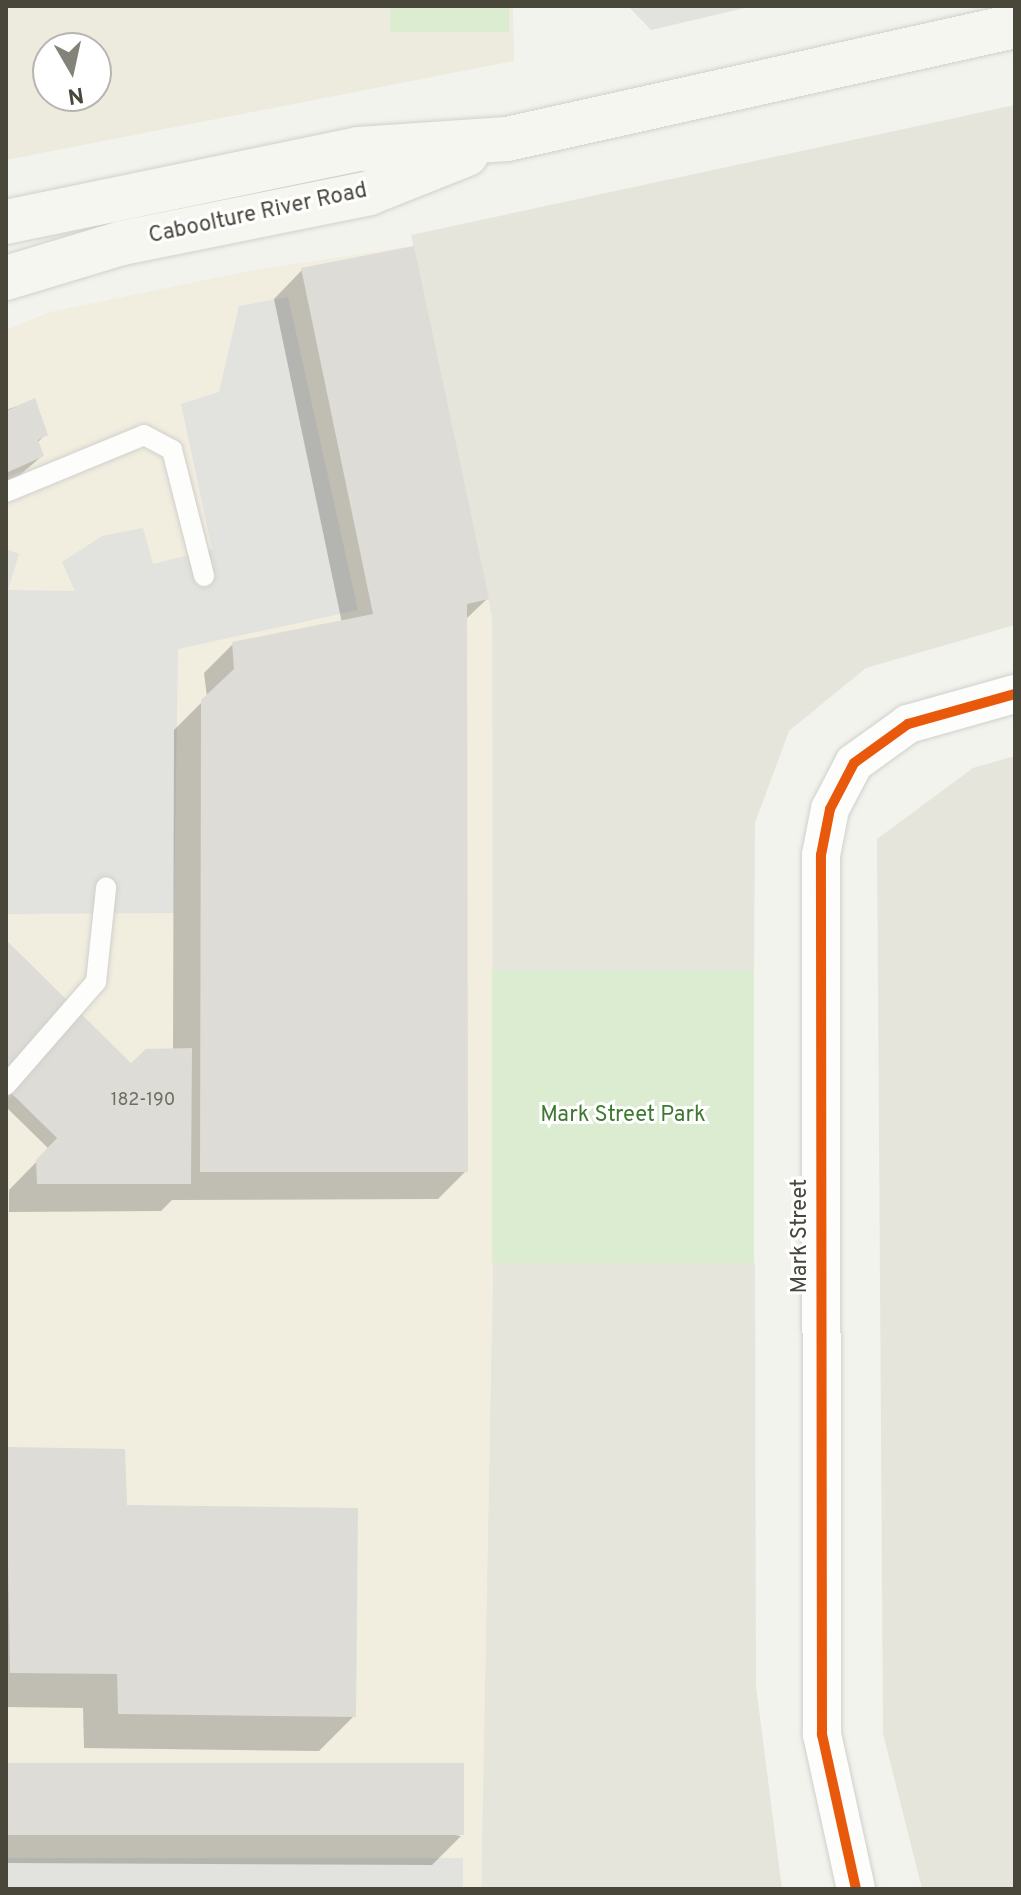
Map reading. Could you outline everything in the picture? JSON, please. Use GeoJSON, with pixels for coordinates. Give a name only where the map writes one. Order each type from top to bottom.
{"type":"FeatureCollection","features":[{"type":"Feature","properties":{"kind":"main road","name":"Caboolture River Road"},"geometry":{"type":"LineString","coordinates":[[6,222],[359,149],[507,139],[1015,26]]}},
{"type":"Feature","properties":{"kind":"main road","name":"Caboolture River Road"},"geometry":{"type":"LineString","coordinates":[[6,278],[122,243],[369,193],[507,139]]}},
{"type":"Feature","properties":{"kind":"street","name":"Mark Street"},"geometry":{"type":"LineString","coordinates":[[856,1889],[822,1735],[821,855],[830,809],[854,763],[908,724],[1015,694]]}},
{"type":"Feature","properties":{"kind":"lane"},"geometry":{"type":"LineString","coordinates":[[6,492],[144,435],[172,450],[204,576]]}},
{"type":"Feature","properties":{"kind":"lane"},"geometry":{"type":"LineString","coordinates":[[6,1085],[96,982],[106,888]]}},
{"type":"Feature","properties":{"kind":"shaded area"},"geometry":{"type":"Polygon","coordinates":[[[6,6],[513,6],[514,61],[6,160],[6,6]]]}},
{"type":"Feature","properties":{"kind":"shaded area"},"geometry":{"type":"Polygon","coordinates":[[[628,6],[753,6],[651,30],[628,6]]]}},
{"type":"Feature","properties":{"kind":"shaded area"},"geometry":{"type":"Polygon","coordinates":[[[1015,105],[1015,625],[866,668],[789,731],[755,823],[754,970],[492,971],[492,618],[411,235],[1015,105]]]}},
{"type":"Feature","properties":{"kind":"shaded area"},"geometry":{"type":"Polygon","coordinates":[[[414,246],[492,618],[493,1261],[481,1889],[6,1889],[6,330],[50,312],[254,270],[414,246]]]}},
{"type":"Feature","properties":{"kind":"shaded area"},"geometry":{"type":"Polygon","coordinates":[[[288,297],[358,610],[178,649],[174,913],[6,914],[6,549],[19,554],[8,590],[75,591],[62,562],[102,536],[143,528],[153,564],[212,549],[181,404],[219,392],[239,306],[288,297]]]}},
{"type":"Feature","properties":{"kind":"shaded area"},"geometry":{"type":"Polygon","coordinates":[[[1015,756],[1015,1889],[922,1889],[883,1734],[877,839],[973,768],[1015,756]]]}},
{"type":"Feature","properties":{"kind":"shaded area"},"geometry":{"type":"Polygon","coordinates":[[[493,1261],[755,1263],[756,1686],[782,1889],[481,1889],[493,1261]]]}},
{"type":"Feature","properties":{"kind":"shaded area"},"geometry":{"type":"Polygon","coordinates":[[[6,1858],[463,1858],[463,1889],[6,1889],[6,1858]]]}},
{"type":"Feature","properties":{"kind":"green space"},"geometry":{"type":"Polygon","coordinates":[[[390,6],[509,6],[509,32],[390,32],[390,6]]]}},
{"type":"Feature","properties":{"kind":"green space","name":"Mark Street Park"},"geometry":{"type":"Polygon","coordinates":[[[492,970],[754,970],[754,1263],[492,1263],[492,970]]]}},
{"type":"Feature","properties":{"kind":"building"},"geometry":{"type":"Polygon","coordinates":[[[414,246],[489,599],[467,604],[468,1172],[200,1172],[201,700],[234,669],[232,642],[373,614],[301,268],[414,246]]]}},
{"type":"Feature","properties":{"kind":"building"},"geometry":{"type":"Polygon","coordinates":[[[35,398],[48,435],[38,440],[44,456],[6,473],[6,411],[35,398]]]}},
{"type":"Feature","properties":{"kind":"building"},"geometry":{"type":"Polygon","coordinates":[[[6,940],[131,1063],[146,1049],[192,1048],[191,1184],[37,1184],[36,1160],[57,1138],[6,1088],[6,940]]]}},
{"type":"Feature","properties":{"kind":"building"},"geometry":{"type":"Polygon","coordinates":[[[6,1447],[125,1449],[127,1505],[358,1508],[356,1717],[118,1714],[117,1674],[10,1673],[6,1447]]]}},
{"type":"Feature","properties":{"kind":"building"},"geometry":{"type":"Polygon","coordinates":[[[6,1763],[464,1763],[464,1835],[6,1835],[6,1763]]]}},
{"type":"Feature","properties":{"kind":"cycle path"},"geometry":{"type":"LineString","coordinates":[[856,1889],[822,1735],[821,855],[830,809],[854,763],[908,724],[1015,694]]}}]}
